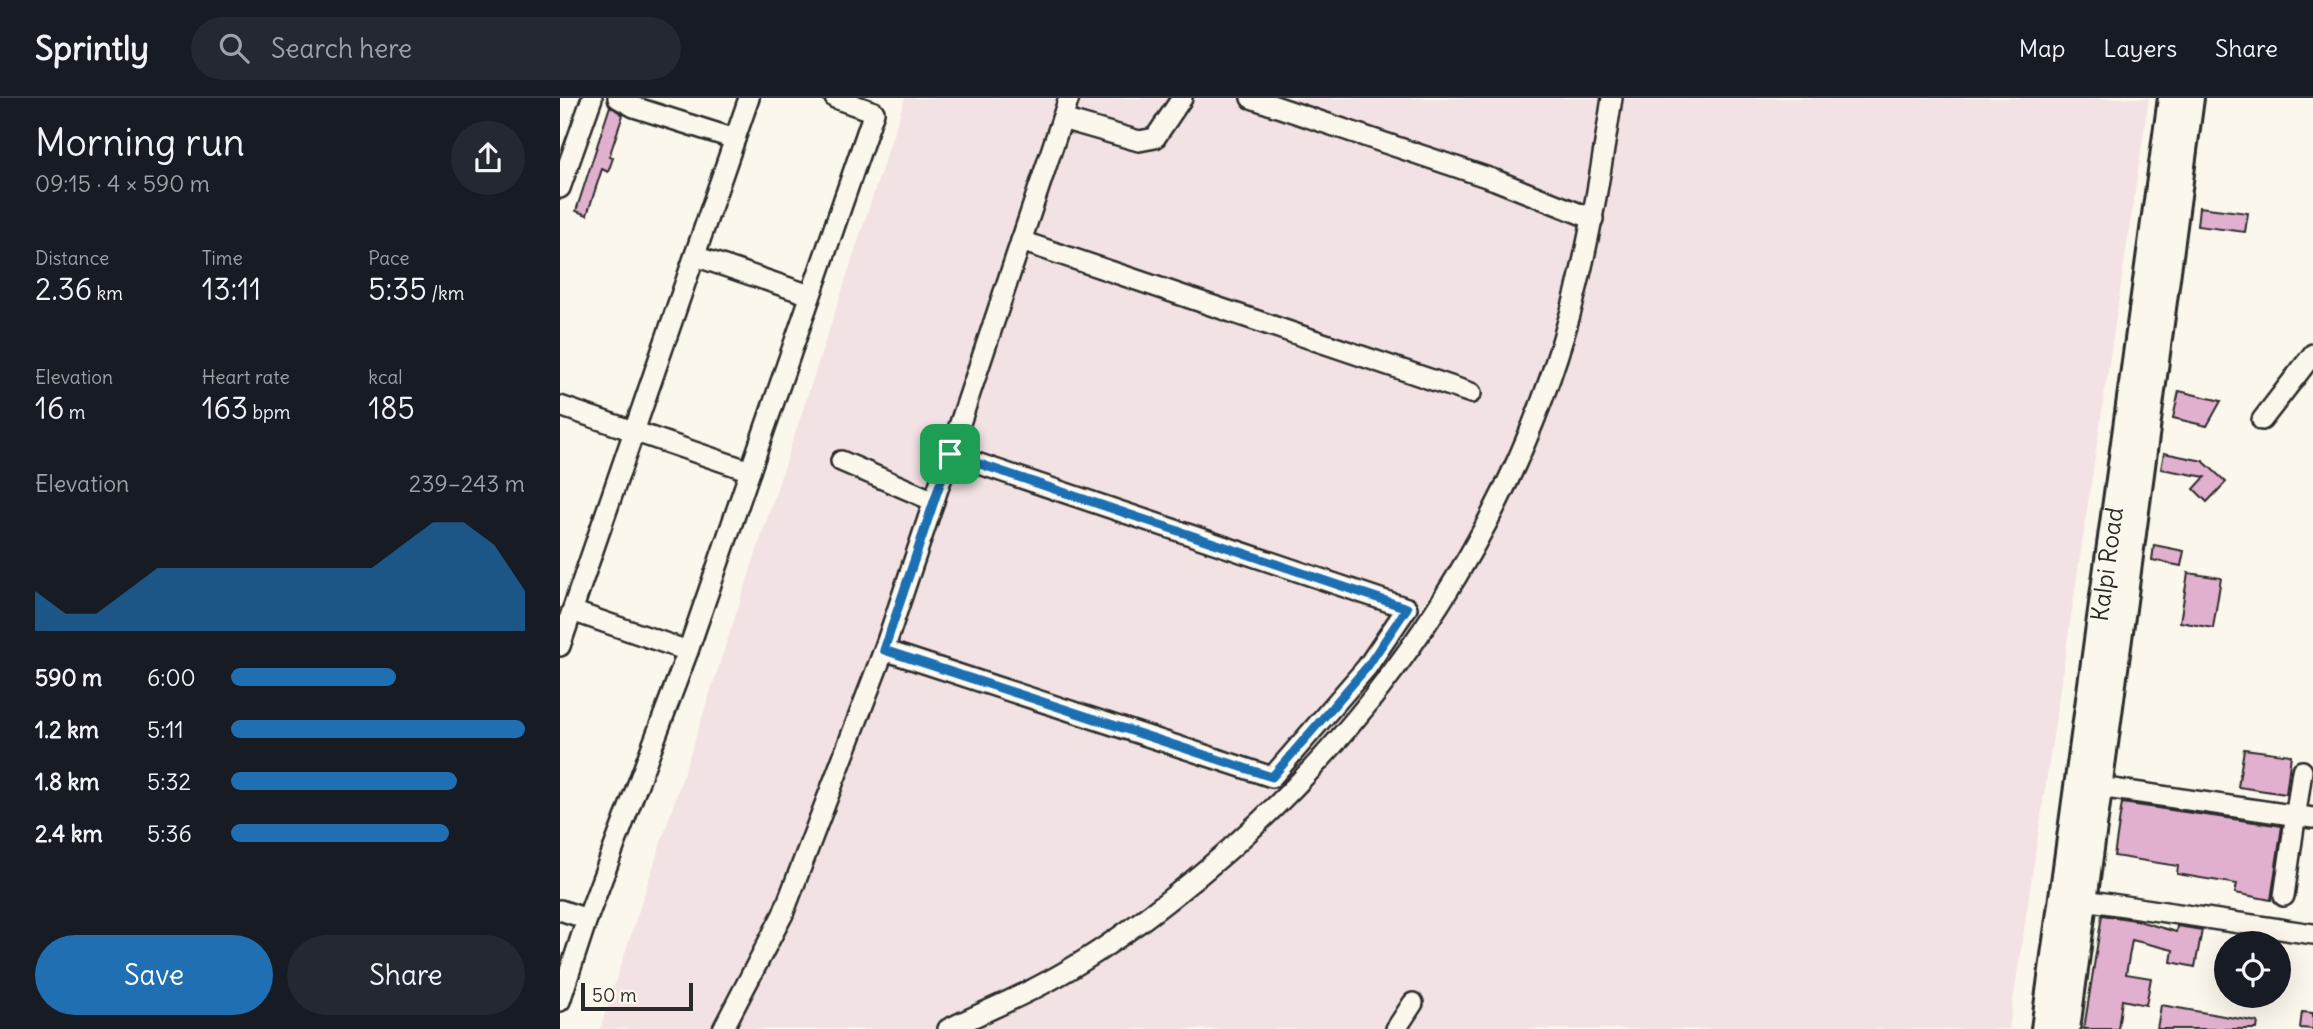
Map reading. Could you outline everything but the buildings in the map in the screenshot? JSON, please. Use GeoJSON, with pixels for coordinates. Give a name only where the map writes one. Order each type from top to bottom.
{"type":"FeatureCollection","features":[{"type":"Feature","properties":{"kind":"main road","name":"Kalpi Road"},"geometry":{"type":"LineString","coordinates":[[2044,1029],[2171,98]]}},
{"type":"Feature","properties":{"kind":"main road","name":"Kalpi Road"},"geometry":{"type":"LineString","coordinates":[[2067,1029],[2190,98]]}},
{"type":"Feature","properties":{"kind":"street"},"geometry":{"type":"LineString","coordinates":[[560,188],[592,98]]}},
{"type":"Feature","properties":{"kind":"street"},"geometry":{"type":"LineString","coordinates":[[618,98],[634,107],[735,139]]}},
{"type":"Feature","properties":{"kind":"street"},"geometry":{"type":"LineString","coordinates":[[560,646],[569,604],[635,431],[749,98]]}},
{"type":"Feature","properties":{"kind":"street"},"geometry":{"type":"LineString","coordinates":[[560,1001],[586,919],[688,651],[874,112],[835,98]]}},
{"type":"Feature","properties":{"kind":"street"},"geometry":{"type":"LineString","coordinates":[[723,1029],[783,914],[884,650],[1069,98]]}},
{"type":"Feature","properties":{"kind":"street"},"geometry":{"type":"LineString","coordinates":[[1062,119],[1139,141],[1150,141],[1155,138],[1182,98]]}},
{"type":"Feature","properties":{"kind":"street"},"geometry":{"type":"LineString","coordinates":[[1251,98],[1485,176],[1593,219]]}},
{"type":"Feature","properties":{"kind":"street"},"geometry":{"type":"LineString","coordinates":[[948,1029],[1042,985],[1125,931],[1208,869],[1257,824],[1343,735],[1449,593],[1512,472],[1548,385],[1571,312],[1593,219],[1612,98]]}},
{"type":"Feature","properties":{"kind":"street"},"geometry":{"type":"LineString","coordinates":[[1021,241],[1471,393]]}},
{"type":"Feature","properties":{"kind":"street"},"geometry":{"type":"LineString","coordinates":[[695,256],[810,295]]}},
{"type":"Feature","properties":{"kind":"street"},"geometry":{"type":"LineString","coordinates":[[2262,420],[2313,354]]}},
{"type":"Feature","properties":{"kind":"street"},"geometry":{"type":"LineString","coordinates":[[560,406],[750,471]]}},
{"type":"Feature","properties":{"kind":"street"},"geometry":{"type":"LineString","coordinates":[[884,650],[1272,777],[1367,667],[1407,608],[950,454]]}},
{"type":"Feature","properties":{"kind":"street"},"geometry":{"type":"LineString","coordinates":[[841,461],[934,501]]}},
{"type":"Feature","properties":{"kind":"street"},"geometry":{"type":"LineString","coordinates":[[569,604],[688,651]]}},
{"type":"Feature","properties":{"kind":"street"},"geometry":{"type":"LineString","coordinates":[[2284,897],[2305,817],[2302,771]]}},
{"type":"Feature","properties":{"kind":"street"},"geometry":{"type":"LineString","coordinates":[[2099,787],[2305,817]]}},
{"type":"Feature","properties":{"kind":"street"},"geometry":{"type":"LineString","coordinates":[[2084,900],[2313,934]]}},
{"type":"Feature","properties":{"kind":"street"},"geometry":{"type":"LineString","coordinates":[[560,910],[586,919]]}},
{"type":"Feature","properties":{"kind":"street"},"geometry":{"type":"LineString","coordinates":[[1396,1029],[1413,1003]]}},
{"type":"Feature","properties":{"kind":"shaded area"},"geometry":{"type":"Polygon","coordinates":[[[905,98],[2149,98],[2009,1029],[600,1029],[905,98]]]}},
{"type":"Feature","properties":{"kind":"route"},"geometry":{"type":"LineString","coordinates":[[950,454],[1316,577],[1407,608],[1367,667],[1272,777],[884,650],[950,454]]}}]}
